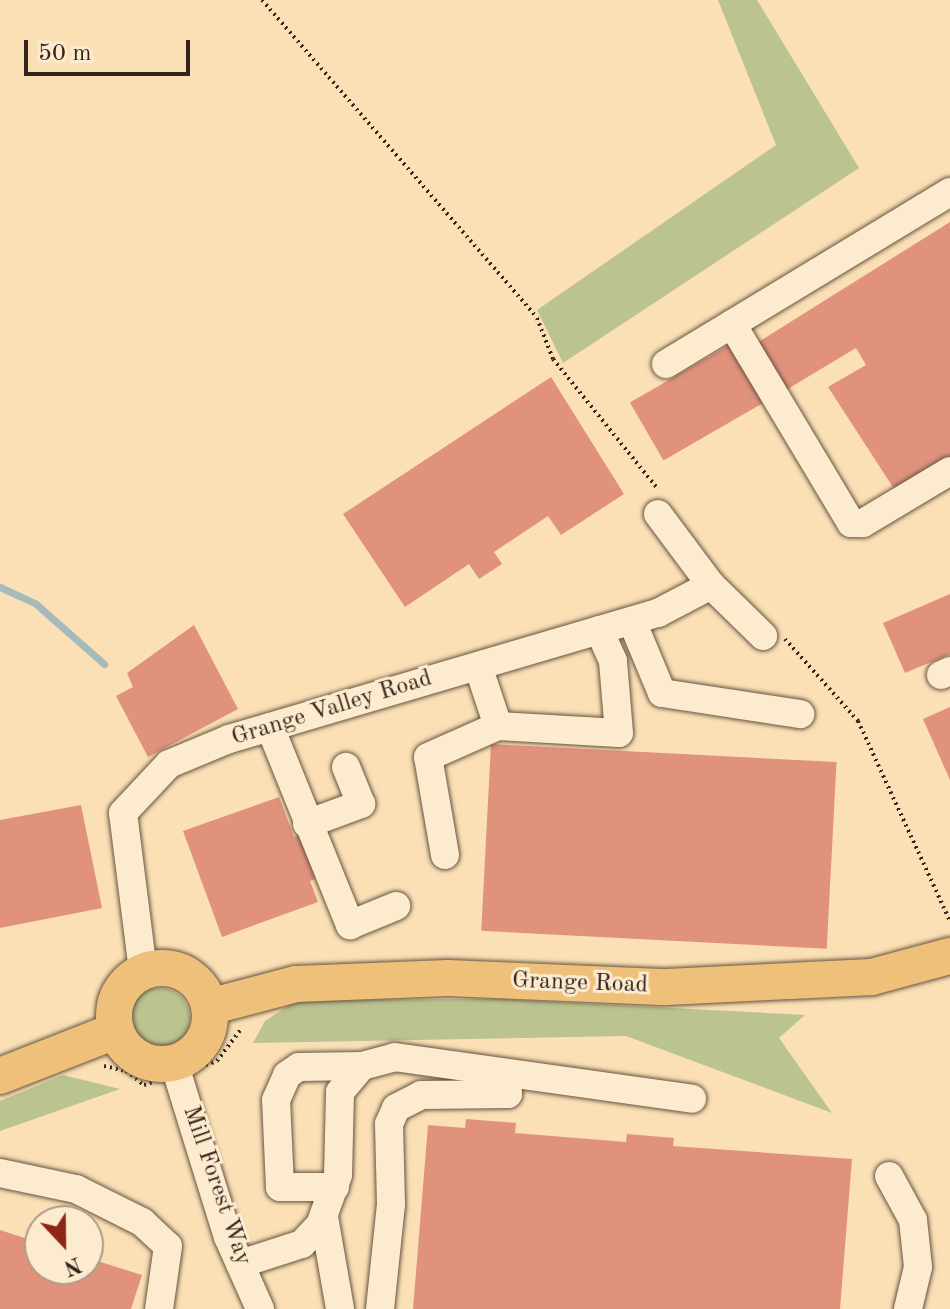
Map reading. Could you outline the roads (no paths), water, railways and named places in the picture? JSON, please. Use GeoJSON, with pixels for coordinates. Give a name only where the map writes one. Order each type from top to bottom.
{"type":"FeatureCollection","features":[{"type":"Feature","properties":{"kind":"main road","name":"Grange Road"},"geometry":{"type":"LineString","coordinates":[[209,1007],[296,984],[448,978],[667,987],[872,977],[950,956]]}},
{"type":"Feature","properties":{"kind":"main road"},"geometry":{"type":"LineString","coordinates":[[168,968],[188,975],[202,989],[209,1007],[208,1029],[198,1048],[174,1063],[155,1064],[136,1057],[115,1031],[114,1003],[127,982],[143,971],[168,968]]}},
{"type":"Feature","properties":{"kind":"main road"},"geometry":{"type":"LineString","coordinates":[[0,1076],[115,1031]]}},
{"type":"Feature","properties":{"kind":"street"},"geometry":{"type":"LineString","coordinates":[[666,364],[950,192]]}},
{"type":"Feature","properties":{"kind":"street"},"geometry":{"type":"LineString","coordinates":[[732,324],[851,523],[863,523],[950,471]]}},
{"type":"Feature","properties":{"kind":"street"},"geometry":{"type":"LineString","coordinates":[[660,504],[711,585],[773,636]]}},
{"type":"Feature","properties":{"kind":"street","name":"Grange Valley Road"},"geometry":{"type":"LineString","coordinates":[[143,971],[123,813],[169,764],[270,727],[645,617],[711,585]]}},
{"type":"Feature","properties":{"kind":"street"},"geometry":{"type":"LineString","coordinates":[[645,617],[662,693],[800,714]]}},
{"type":"Feature","properties":{"kind":"street"},"geometry":{"type":"LineString","coordinates":[[445,855],[428,757],[498,726],[619,733],[613,661],[599,630]]}},
{"type":"Feature","properties":{"kind":"street"},"geometry":{"type":"LineString","coordinates":[[478,666],[498,726]]}},
{"type":"Feature","properties":{"kind":"street"},"geometry":{"type":"LineString","coordinates":[[270,727],[350,925],[396,906]]}},
{"type":"Feature","properties":{"kind":"street"},"geometry":{"type":"LineString","coordinates":[[307,824],[361,804],[346,767]]}},
{"type":"Feature","properties":{"kind":"street"},"geometry":{"type":"LineString","coordinates":[[335,1187],[280,1187],[276,1100],[287,1075],[299,1067],[362,1066],[395,1057],[692,1099]]}},
{"type":"Feature","properties":{"kind":"street","name":"Mill Forest Way"},"geometry":{"type":"LineString","coordinates":[[174,1063],[240,1264],[260,1309]]}},
{"type":"Feature","properties":{"kind":"street"},"geometry":{"type":"LineString","coordinates":[[240,1264],[302,1244],[324,1217],[335,1187],[340,1092],[362,1066]]}},
{"type":"Feature","properties":{"kind":"street"},"geometry":{"type":"LineString","coordinates":[[380,1309],[391,1205],[389,1124],[396,1108],[421,1095],[508,1094],[506,1073]]}},
{"type":"Feature","properties":{"kind":"street"},"geometry":{"type":"LineString","coordinates":[[0,1173],[76,1189],[142,1222],[168,1246],[159,1309]]}},
{"type":"Feature","properties":{"kind":"street"},"geometry":{"type":"LineString","coordinates":[[889,1176],[913,1220],[918,1267],[908,1309]]}},
{"type":"Feature","properties":{"kind":"street"},"geometry":{"type":"LineString","coordinates":[[324,1217],[340,1309]]}},
{"type":"Feature","properties":{"kind":"waterway"},"geometry":{"type":"LineString","coordinates":[[0,587],[36,604],[104,664]]}}]}
